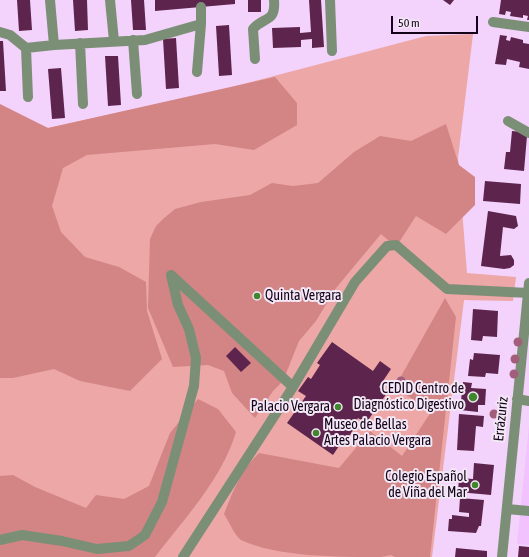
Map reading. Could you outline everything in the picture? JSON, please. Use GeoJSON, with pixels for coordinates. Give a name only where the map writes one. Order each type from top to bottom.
{"type":"FeatureCollection","features":[{"type":"Feature","properties":{"kind":"street"},"geometry":{"type":"LineString","coordinates":[[50,0],[54,45]]}},
{"type":"Feature","properties":{"kind":"street"},"geometry":{"type":"LineString","coordinates":[[110,0],[114,41]]}},
{"type":"Feature","properties":{"kind":"street"},"geometry":{"type":"LineString","coordinates":[[255,59],[253,29],[272,16],[275,10],[274,0]]}},
{"type":"Feature","properties":{"kind":"street"},"geometry":{"type":"LineString","coordinates":[[330,0],[332,50]]}},
{"type":"Feature","properties":{"kind":"street"},"geometry":{"type":"LineString","coordinates":[[197,72],[201,7]]}},
{"type":"Feature","properties":{"kind":"street"},"geometry":{"type":"LineString","coordinates":[[493,22],[529,27]]}},
{"type":"Feature","properties":{"kind":"street"},"geometry":{"type":"LineString","coordinates":[[0,32],[10,35],[26,48],[80,43],[145,40],[201,24]]}},
{"type":"Feature","properties":{"kind":"street"},"geometry":{"type":"LineString","coordinates":[[133,40],[137,94]]}},
{"type":"Feature","properties":{"kind":"street"},"geometry":{"type":"LineString","coordinates":[[80,43],[83,104]]}},
{"type":"Feature","properties":{"kind":"street"},"geometry":{"type":"LineString","coordinates":[[26,48],[28,97]]}},
{"type":"Feature","properties":{"kind":"street"},"geometry":{"type":"LineString","coordinates":[[508,121],[529,133]]}},
{"type":"Feature","properties":{"kind":"street"},"geometry":{"type":"LineString","coordinates":[[183,557],[292,387],[355,282],[387,246],[396,245],[406,251],[447,289],[529,290]]}},
{"type":"Feature","properties":{"kind":"street"},"geometry":{"type":"LineString","coordinates":[[0,540],[22,535],[62,541],[97,549],[129,546],[145,535],[162,502],[194,386],[196,358],[189,329],[178,305],[171,275],[292,387]]}},
{"type":"Feature","properties":{"kind":"street","name":"Errázuriz"},"geometry":{"type":"LineString","coordinates":[[502,557],[529,290]]}},
{"type":"Feature","properties":{"kind":"street"},"geometry":{"type":"LineString","coordinates":[[517,399],[529,401]]}},
{"type":"Feature","properties":{"kind":"street"},"geometry":{"type":"LineString","coordinates":[[507,509],[529,511]]}},
{"type":"Feature","properties":{"kind":"shaded area","name":"Quinta Vergara"},"geometry":{"type":"Polygon","coordinates":[[[473,34],[458,158],[467,273],[516,277],[513,301],[464,300],[432,557],[0,557],[0,107],[48,128],[217,91],[426,36],[473,34]]]}},
{"type":"Feature","properties":{"kind":"shaded area"},"geometry":{"type":"Polygon","coordinates":[[[275,77],[297,103],[297,125],[254,150],[215,144],[87,155],[63,168],[52,206],[61,232],[85,257],[119,267],[146,282],[147,311],[162,359],[130,391],[80,381],[54,369],[13,378],[0,378],[0,104],[48,128],[275,77]]]}},
{"type":"Feature","properties":{"kind":"shaded area"},"geometry":{"type":"Polygon","coordinates":[[[446,124],[459,165],[475,177],[475,205],[446,234],[416,216],[396,247],[381,234],[336,288],[316,321],[299,341],[283,381],[273,391],[255,418],[232,393],[224,371],[208,365],[173,367],[148,308],[150,239],[156,226],[163,219],[175,209],[201,202],[250,195],[272,183],[293,186],[318,183],[354,152],[380,136],[411,141],[446,124]]]}},
{"type":"Feature","properties":{"kind":"shaded area"},"geometry":{"type":"Polygon","coordinates":[[[445,298],[456,317],[430,557],[395,557],[391,555],[381,557],[346,557],[308,555],[272,550],[256,546],[238,538],[224,514],[242,474],[259,453],[339,468],[370,431],[402,456],[431,412],[395,387],[445,298]]]}},
{"type":"Feature","properties":{"kind":"shaded area"},"geometry":{"type":"Polygon","coordinates":[[[198,399],[218,409],[236,432],[222,466],[212,482],[190,513],[155,557],[0,557],[0,476],[13,475],[35,487],[86,508],[96,495],[124,499],[149,486],[170,433],[198,399]]]}},
{"type":"Feature","properties":{"kind":"shaded area"},"geometry":{"type":"Polygon","coordinates":[[[529,426],[529,545],[517,544],[529,426]]]}},
{"type":"Feature","properties":{"kind":"building"},"geometry":{"type":"Polygon","coordinates":[[[17,0],[30,0],[32,30],[19,31],[17,0]]]}},
{"type":"Feature","properties":{"kind":"building"},"geometry":{"type":"Polygon","coordinates":[[[73,0],[87,0],[88,30],[75,31],[73,0]]]}},
{"type":"Feature","properties":{"kind":"building"},"geometry":{"type":"Polygon","coordinates":[[[131,0],[144,0],[146,30],[133,30],[131,0]]]}},
{"type":"Feature","properties":{"kind":"building"},"geometry":{"type":"Polygon","coordinates":[[[155,0],[235,0],[235,4],[155,11],[155,0]]]}},
{"type":"Feature","properties":{"kind":"building"},"geometry":{"type":"Polygon","coordinates":[[[248,0],[261,0],[261,12],[248,12],[248,0]]]}},
{"type":"Feature","properties":{"kind":"building"},"geometry":{"type":"Polygon","coordinates":[[[309,0],[321,0],[324,47],[312,48],[312,39],[301,40],[301,47],[273,48],[272,28],[300,27],[300,33],[311,32],[309,0]]]}},
{"type":"Feature","properties":{"kind":"building"},"geometry":{"type":"Polygon","coordinates":[[[443,0],[454,0],[450,5],[443,0]]]}},
{"type":"Feature","properties":{"kind":"building"},"geometry":{"type":"Polygon","coordinates":[[[501,0],[529,0],[529,20],[527,20],[528,16],[523,15],[523,18],[510,16],[511,12],[506,11],[505,15],[499,14],[501,0]]]}},
{"type":"Feature","properties":{"kind":"building"},"geometry":{"type":"Polygon","coordinates":[[[229,25],[232,75],[219,76],[216,26],[229,25]]]}},
{"type":"Feature","properties":{"kind":"building"},"geometry":{"type":"Polygon","coordinates":[[[500,35],[507,36],[506,40],[510,41],[511,37],[523,40],[523,43],[529,44],[529,69],[519,67],[520,62],[507,59],[506,65],[495,64],[500,35]]]}},
{"type":"Feature","properties":{"kind":"building"},"geometry":{"type":"Polygon","coordinates":[[[176,38],[179,88],[166,89],[163,39],[176,38]]]}},
{"type":"Feature","properties":{"kind":"building"},"geometry":{"type":"Polygon","coordinates":[[[0,41],[3,41],[6,91],[0,91],[0,41]]]}},
{"type":"Feature","properties":{"kind":"building"},"geometry":{"type":"Polygon","coordinates":[[[105,56],[118,56],[121,105],[108,106],[105,56]]]}},
{"type":"Feature","properties":{"kind":"building"},"geometry":{"type":"Polygon","coordinates":[[[61,68],[65,118],[52,119],[48,69],[61,68]]]}},
{"type":"Feature","properties":{"kind":"building"},"geometry":{"type":"Polygon","coordinates":[[[512,131],[523,132],[523,135],[527,136],[524,171],[504,169],[506,152],[510,152],[512,131]]]}},
{"type":"Feature","properties":{"kind":"building"},"geometry":{"type":"Polygon","coordinates":[[[485,181],[521,184],[520,204],[483,201],[485,181]]]}},
{"type":"Feature","properties":{"kind":"building"},"geometry":{"type":"Polygon","coordinates":[[[488,211],[516,216],[518,226],[514,229],[503,227],[500,256],[511,255],[514,260],[514,265],[510,268],[504,269],[481,266],[488,211]]]}},
{"type":"Feature","properties":{"kind":"building"},"geometry":{"type":"Polygon","coordinates":[[[473,309],[498,311],[497,337],[483,336],[482,341],[471,340],[473,309]]]}},
{"type":"Feature","properties":{"kind":"building","name":"Palacio Vergara"},"geometry":{"type":"Polygon","coordinates":[[[332,342],[373,371],[380,361],[391,369],[379,387],[387,393],[366,423],[358,418],[353,425],[355,427],[348,438],[345,437],[333,455],[287,423],[306,396],[298,391],[308,377],[311,379],[320,365],[317,363],[332,342]]]}},
{"type":"Feature","properties":{"kind":"building"},"geometry":{"type":"Polygon","coordinates":[[[235,347],[251,363],[241,372],[226,356],[235,347]]]}},
{"type":"Feature","properties":{"kind":"building"},"geometry":{"type":"Polygon","coordinates":[[[474,353],[500,355],[498,374],[486,373],[485,377],[468,376],[470,359],[473,360],[474,353]]]}},
{"type":"Feature","properties":{"kind":"building","name":"CEDID Centro de Diagnóstico Digestivo"},"geometry":{"type":"Polygon","coordinates":[[[463,382],[472,383],[471,388],[486,389],[485,405],[478,405],[478,412],[460,410],[463,382]]]}},
{"type":"Feature","properties":{"kind":"building"},"geometry":{"type":"Polygon","coordinates":[[[459,414],[484,416],[483,427],[476,426],[474,451],[457,450],[459,414]]]}},
{"type":"Feature","properties":{"kind":"building","name":"Colegio Español de Viña del Mar"},"geometry":{"type":"Polygon","coordinates":[[[474,463],[494,465],[491,495],[458,492],[459,478],[473,479],[474,463]]]}},
{"type":"Feature","properties":{"kind":"building"},"geometry":{"type":"Polygon","coordinates":[[[460,498],[484,500],[481,526],[479,526],[476,533],[448,531],[449,519],[452,519],[452,515],[469,517],[469,513],[459,512],[460,498]]]}},
{"type":"Feature","properties":{"kind":"building"},"geometry":{"type":"Polygon","coordinates":[[[519,546],[529,547],[529,557],[518,557],[519,546]]]}},
{"type":"Feature","properties":{"kind":"building"},"geometry":{"type":"Polygon","coordinates":[[[456,548],[487,551],[487,557],[455,557],[456,548]]]}},
{"type":"Feature","properties":{"kind":"place","name":"Quinta Vergara"},"geometry":{"type":"Point","coordinates":[257,296]}},
{"type":"Feature","properties":{"kind":"place","name":"CEDID Centro de Diagnóstico Digestivo"},"geometry":{"type":"Point","coordinates":[473,397]}},
{"type":"Feature","properties":{"kind":"place","name":"Palacio Vergara"},"geometry":{"type":"Point","coordinates":[338,407]}},
{"type":"Feature","properties":{"kind":"place","name":"Museo de Bellas Artes Palacio Vergara"},"geometry":{"type":"Point","coordinates":[316,433]}},
{"type":"Feature","properties":{"kind":"place","name":"Colegio Español de Viña del Mar"},"geometry":{"type":"Point","coordinates":[475,485]}}]}
